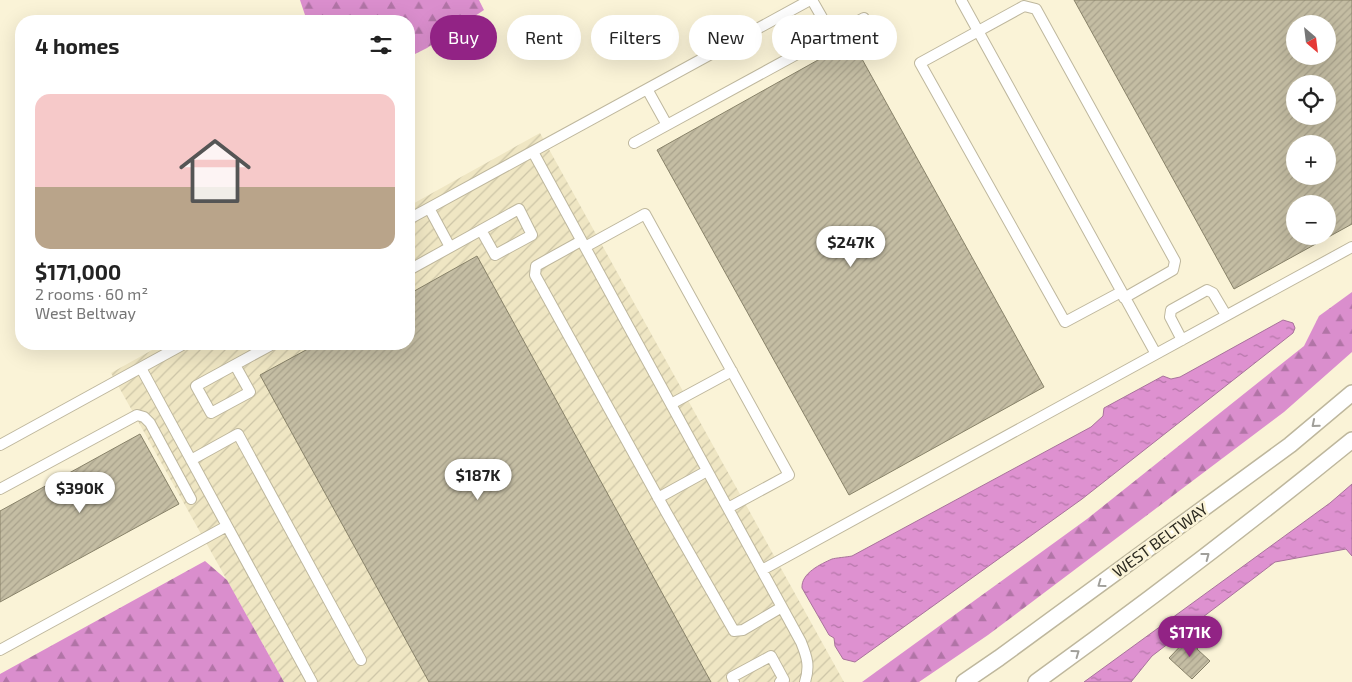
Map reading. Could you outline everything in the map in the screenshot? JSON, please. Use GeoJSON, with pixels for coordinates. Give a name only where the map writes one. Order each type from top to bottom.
{"type":"FeatureCollection","features":[{"type":"Feature","properties":{"kind":"highway","name":"WEST BELTWAY"},"geometry":{"type":"LineString","coordinates":[[964,682],[1290,445],[1352,393]]}},
{"type":"Feature","properties":{"kind":"highway"},"geometry":{"type":"LineString","coordinates":[[1036,682],[1120,622],[1352,440]]}},
{"type":"Feature","properties":{"kind":"lane"},"geometry":{"type":"LineString","coordinates":[[415,216],[811,0],[820,15]]}},
{"type":"Feature","properties":{"kind":"lane"},"geometry":{"type":"LineString","coordinates":[[961,0],[1156,354]]}},
{"type":"Feature","properties":{"kind":"lane"},"geometry":{"type":"LineString","coordinates":[[1024,6],[1036,9],[1174,261],[1173,270],[1065,322],[920,63],[978,31],[1024,6]]}},
{"type":"Feature","properties":{"kind":"lane"},"geometry":{"type":"LineString","coordinates":[[634,143],[786,60]]}},
{"type":"Feature","properties":{"kind":"lane"},"geometry":{"type":"LineString","coordinates":[[647,89],[667,125]]}},
{"type":"Feature","properties":{"kind":"lane"},"geometry":{"type":"LineString","coordinates":[[533,152],[801,642],[806,654],[808,668],[805,682]]}},
{"type":"Feature","properties":{"kind":"lane"},"geometry":{"type":"LineString","coordinates":[[428,208],[450,247]]}},
{"type":"Feature","properties":{"kind":"lane"},"geometry":{"type":"LineString","coordinates":[[415,267],[450,247],[519,209],[532,235],[495,255],[481,230]]}},
{"type":"Feature","properties":{"kind":"lane"},"geometry":{"type":"LineString","coordinates":[[728,508],[789,475],[646,214],[536,266],[535,274],[658,498],[734,631],[743,630],[782,607]]}},
{"type":"Feature","properties":{"kind":"lane"},"geometry":{"type":"LineString","coordinates":[[762,570],[1352,247]]}},
{"type":"Feature","properties":{"kind":"lane"},"geometry":{"type":"LineString","coordinates":[[1182,340],[1170,317],[1171,310],[1207,290],[1213,293],[1226,316]]}},
{"type":"Feature","properties":{"kind":"lane"},"geometry":{"type":"LineString","coordinates":[[0,445],[173,350]]}},
{"type":"Feature","properties":{"kind":"lane"},"geometry":{"type":"LineString","coordinates":[[235,365],[250,392],[210,413],[196,386],[259,350]]}},
{"type":"Feature","properties":{"kind":"lane"},"geometry":{"type":"LineString","coordinates":[[141,368],[312,682]]}},
{"type":"Feature","properties":{"kind":"lane"},"geometry":{"type":"LineString","coordinates":[[671,404],[732,371]]}},
{"type":"Feature","properties":{"kind":"lane"},"geometry":{"type":"LineString","coordinates":[[0,489],[137,415],[144,417],[150,423],[191,499]]}},
{"type":"Feature","properties":{"kind":"lane"},"geometry":{"type":"LineString","coordinates":[[191,460],[238,434],[362,660]]}},
{"type":"Feature","properties":{"kind":"lane"},"geometry":{"type":"LineString","coordinates":[[658,498],[708,471]]}},
{"type":"Feature","properties":{"kind":"lane"},"geometry":{"type":"LineString","coordinates":[[0,650],[227,526]]}},
{"type":"Feature","properties":{"kind":"lane"},"geometry":{"type":"LineString","coordinates":[[734,682],[732,677],[771,656],[784,680],[780,682]]}},
{"type":"Feature","properties":{"kind":"shaded area"},"geometry":{"type":"Polygon","coordinates":[[[540,133],[844,682],[284,682],[111,373],[152,350],[415,350],[415,203],[540,133]]]}},
{"type":"Feature","properties":{"kind":"green space"},"geometry":{"type":"Polygon","coordinates":[[[300,0],[479,0],[484,10],[476,15],[430,15],[430,46],[415,54],[415,15],[305,15],[300,0]]]}},
{"type":"Feature","properties":{"kind":"green space"},"geometry":{"type":"Polygon","coordinates":[[[1352,292],[1352,352],[1284,412],[988,635],[919,682],[862,682],[1087,519],[1304,346],[1319,316],[1352,292]]]}},
{"type":"Feature","properties":{"kind":"green space"},"geometry":{"type":"Polygon","coordinates":[[[205,561],[227,580],[284,682],[0,682],[0,674],[205,561]]]}},
{"type":"Feature","properties":{"kind":"water"},"geometry":{"type":"Polygon","coordinates":[[[1283,320],[1293,323],[1295,328],[1293,333],[1082,499],[855,662],[843,659],[835,646],[834,638],[829,635],[802,588],[805,578],[812,570],[832,559],[852,556],[1091,427],[1103,416],[1104,408],[1163,376],[1171,379],[1180,377],[1283,320]]]}},
{"type":"Feature","properties":{"kind":"water"},"geometry":{"type":"Polygon","coordinates":[[[1352,484],[1352,556],[1346,549],[1275,562],[1152,656],[1131,682],[1084,682],[1330,503],[1352,484]]]}},
{"type":"Feature","properties":{"kind":"building"},"geometry":{"type":"Polygon","coordinates":[[[1074,0],[1352,0],[1352,224],[1336,233],[1336,195],[1286,195],[1286,245],[1314,245],[1234,289],[1074,0]]]}},
{"type":"Feature","properties":{"kind":"building"},"geometry":{"type":"Polygon","coordinates":[[[818,60],[863,60],[1044,387],[849,495],[657,150],[818,60]]]}},
{"type":"Feature","properties":{"kind":"building"},"geometry":{"type":"Polygon","coordinates":[[[477,256],[711,682],[429,682],[260,375],[306,350],[415,350],[415,291],[477,256]]]}},
{"type":"Feature","properties":{"kind":"building"},"geometry":{"type":"Polygon","coordinates":[[[140,434],[179,504],[0,602],[0,511],[140,434]]]}},
{"type":"Feature","properties":{"kind":"building"},"geometry":{"type":"Polygon","coordinates":[[[1190,636],[1200,645],[1197,649],[1210,661],[1192,679],[1169,658],[1190,636]]]}}]}
